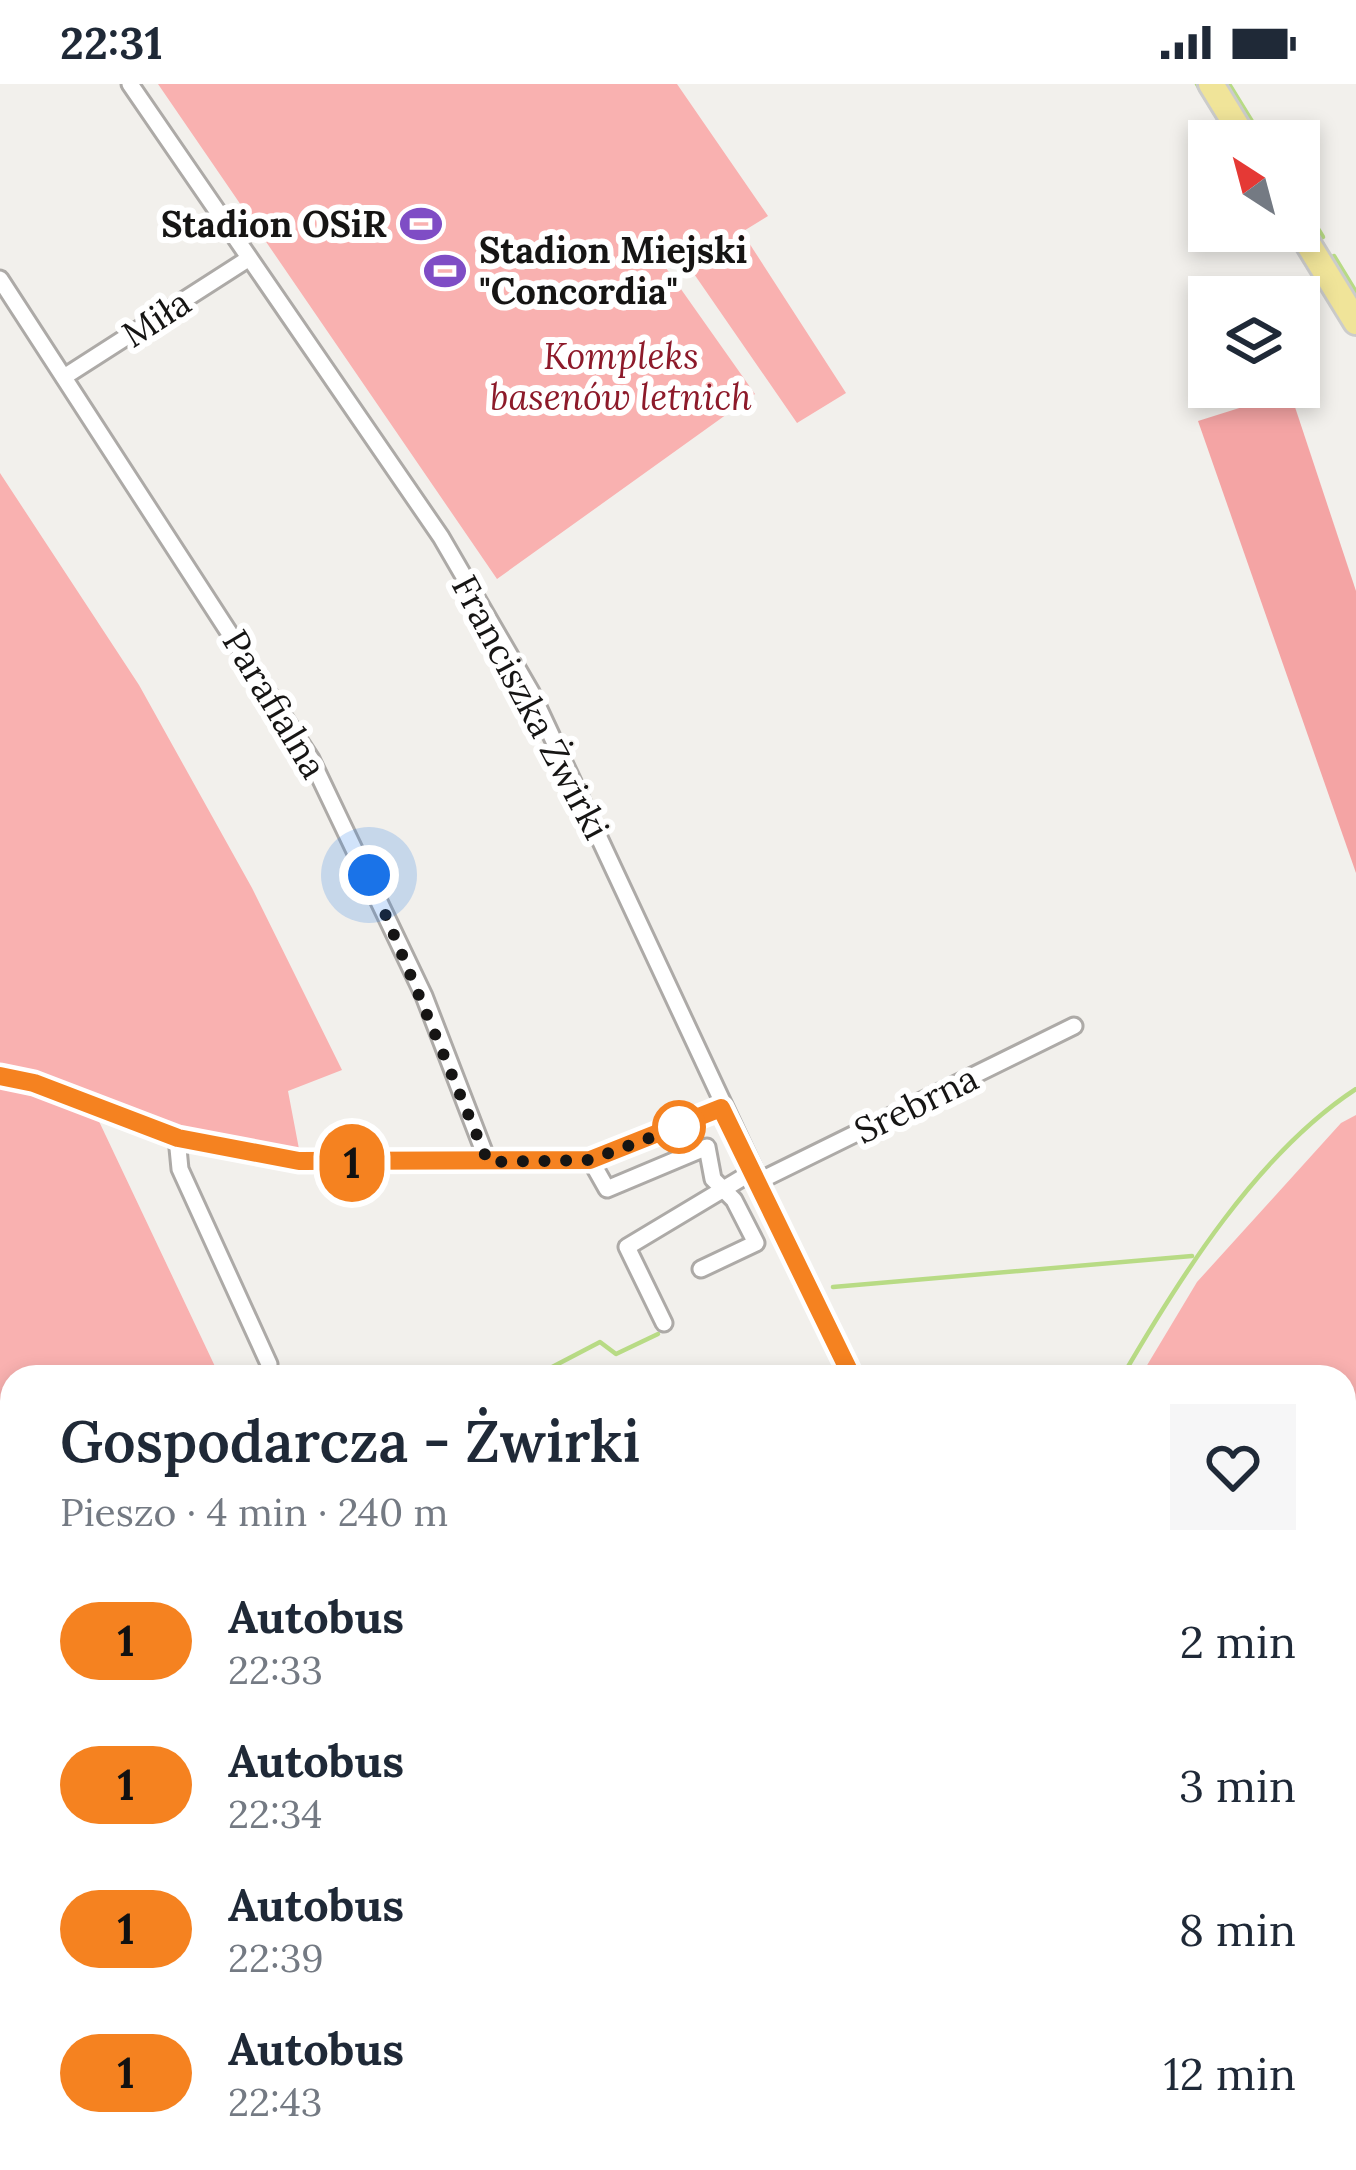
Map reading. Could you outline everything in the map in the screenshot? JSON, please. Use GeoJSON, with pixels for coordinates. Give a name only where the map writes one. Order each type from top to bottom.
{"type":"FeatureCollection","features":[{"type":"Feature","properties":{"kind":"main road"},"geometry":{"type":"LineString","coordinates":[[1211,84],[1233,120]]}},
{"type":"Feature","properties":{"kind":"main road"},"geometry":{"type":"LineString","coordinates":[[1313,252],[1356,322]]}},
{"type":"Feature","properties":{"kind":"street","name":"Franciszka Żwirki"},"geometry":{"type":"LineString","coordinates":[[130,84],[430,521],[500,638],[582,796],[721,1108],[845,1365]]}},
{"type":"Feature","properties":{"kind":"street","name":"Miła"},"geometry":{"type":"LineString","coordinates":[[64,376],[248,259]]}},
{"type":"Feature","properties":{"kind":"street","name":"Parafialna"},"geometry":{"type":"LineString","coordinates":[[0,279],[311,759],[424,996],[488,1162]]}},
{"type":"Feature","properties":{"kind":"street","name":"Srebrna"},"geometry":{"type":"LineString","coordinates":[[664,1323],[627,1247],[724,1191],[1074,1026]]}},
{"type":"Feature","properties":{"kind":"street"},"geometry":{"type":"LineString","coordinates":[[0,1076],[34,1083],[178,1138],[299,1161],[590,1160],[721,1108]]}},
{"type":"Feature","properties":{"kind":"street"},"geometry":{"type":"LineString","coordinates":[[178,1138],[180,1169],[269,1364]]}},
{"type":"Feature","properties":{"kind":"street"},"geometry":{"type":"LineString","coordinates":[[590,1160],[607,1189],[705,1146],[711,1154],[713,1179],[736,1203],[756,1243],[701,1269]]}},
{"type":"Feature","properties":{"kind":"green space","name":"Kompleks basenów letnich"},"geometry":{"type":"Polygon","coordinates":[[[158,84],[677,84],[768,216],[742,232],[846,393],[797,423],[663,229],[647,241],[755,394],[497,579],[158,84]]]}},
{"type":"Feature","properties":{"kind":"green space"},"geometry":{"type":"Polygon","coordinates":[[[0,473],[139,685],[252,888],[342,1070],[288,1091],[299,1149],[173,1127],[55,1078],[0,1065],[0,473]]]}},
{"type":"Feature","properties":{"kind":"green space"},"geometry":{"type":"Polygon","coordinates":[[[0,1086],[96,1115],[214,1365],[0,1365],[0,1086]]]}},
{"type":"Feature","properties":{"kind":"green space"},"geometry":{"type":"Polygon","coordinates":[[[1356,1115],[1356,1365],[1147,1365],[1197,1282],[1341,1123],[1356,1115]]]}},
{"type":"Feature","properties":{"kind":"shaded area"},"geometry":{"type":"Polygon","coordinates":[[[1239,408],[1295,408],[1356,591],[1356,873],[1198,421],[1239,408]]]}},
{"type":"Feature","properties":{"kind":"waterway"},"geometry":{"type":"LineString","coordinates":[[1197,84],[1219,120]]}},
{"type":"Feature","properties":{"kind":"waterway"},"geometry":{"type":"LineString","coordinates":[[1229,84],[1251,120]]}},
{"type":"Feature","properties":{"kind":"waterway"},"geometry":{"type":"LineString","coordinates":[[1320,232],[1323,237]]}},
{"type":"Feature","properties":{"kind":"waterway"},"geometry":{"type":"LineString","coordinates":[[1334,256],[1356,292]]}},
{"type":"Feature","properties":{"kind":"waterway"},"geometry":{"type":"LineString","coordinates":[[1129,1365],[1196,1259],[1254,1182],[1286,1147],[1356,1089]]}},
{"type":"Feature","properties":{"kind":"waterway"},"geometry":{"type":"LineString","coordinates":[[833,1287],[1192,1256]]}},
{"type":"Feature","properties":{"kind":"waterway"},"geometry":{"type":"LineString","coordinates":[[791,1275],[795,1285]]}},
{"type":"Feature","properties":{"kind":"waterway"},"geometry":{"type":"LineString","coordinates":[[556,1365],[600,1342],[616,1354],[658,1334]]}},
{"type":"Feature","properties":{"kind":"bus line","name":"1"},"geometry":{"type":"LineString","coordinates":[[0,1076],[34,1083],[178,1138],[299,1161],[590,1160],[630,1148],[721,1108],[846,1365]]}},
{"type":"Feature","properties":{"kind":"place","name":"Stadion OSiR"},"geometry":{"type":"Point","coordinates":[421,224]}},
{"type":"Feature","properties":{"kind":"place","name":"Stadion Miejski \"Concordia\""},"geometry":{"type":"Point","coordinates":[445,271]}},
{"type":"Feature","properties":{"kind":"route"},"geometry":{"type":"LineString","coordinates":[[369,875],[424,996],[488,1162],[590,1160],[679,1127]]}}]}
